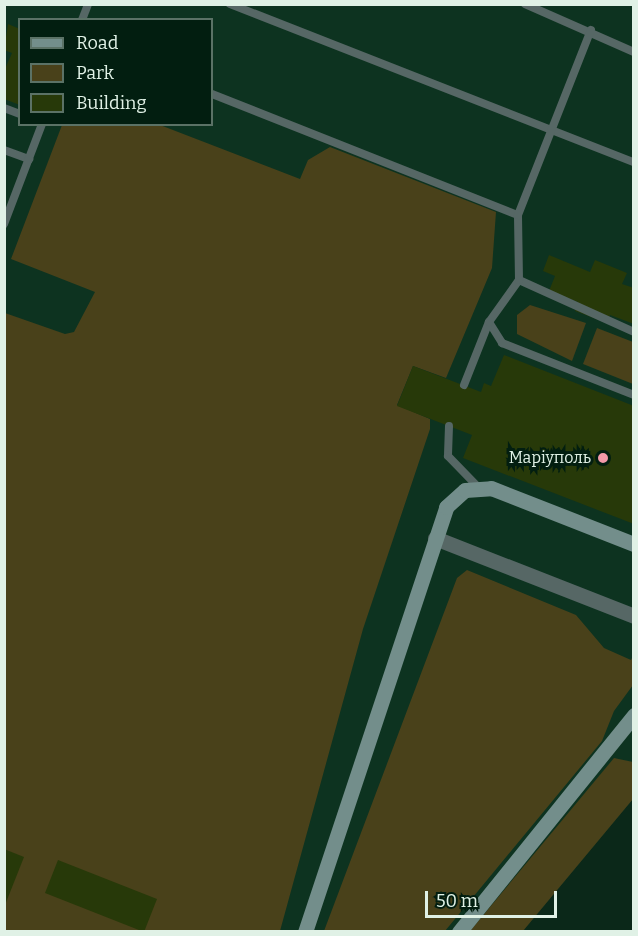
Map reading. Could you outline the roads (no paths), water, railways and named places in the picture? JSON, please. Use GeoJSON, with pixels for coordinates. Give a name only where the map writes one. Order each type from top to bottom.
{"type":"FeatureCollection","features":[{"type":"Feature","properties":{"kind":"main road"},"geometry":{"type":"LineString","coordinates":[[305,932],[446,507],[465,490],[491,488],[633,544]]}},
{"type":"Feature","properties":{"kind":"main road"},"geometry":{"type":"LineString","coordinates":[[459,932],[633,715]]}},
{"type":"Feature","properties":{"kind":"street"},"geometry":{"type":"LineString","coordinates":[[435,538],[633,616]]}},
{"type":"Feature","properties":{"kind":"lane"},"geometry":{"type":"LineString","coordinates":[[230,4],[633,162]]}},
{"type":"Feature","properties":{"kind":"lane"},"geometry":{"type":"LineString","coordinates":[[525,4],[591,30],[633,52]]}},
{"type":"Feature","properties":{"kind":"lane"},"geometry":{"type":"LineString","coordinates":[[464,385],[489,322],[519,280],[518,216],[591,30]]}},
{"type":"Feature","properties":{"kind":"lane"},"geometry":{"type":"LineString","coordinates":[[213,94],[518,216]]}},
{"type":"Feature","properties":{"kind":"lane"},"geometry":{"type":"LineString","coordinates":[[4,224],[41,126]]}},
{"type":"Feature","properties":{"kind":"lane"},"geometry":{"type":"LineString","coordinates":[[4,150],[29,159]]}},
{"type":"Feature","properties":{"kind":"lane"},"geometry":{"type":"LineString","coordinates":[[519,280],[633,332]]}},
{"type":"Feature","properties":{"kind":"lane"},"geometry":{"type":"LineString","coordinates":[[489,322],[502,343],[633,395]]}},
{"type":"Feature","properties":{"kind":"lane"},"geometry":{"type":"LineString","coordinates":[[449,426],[448,456],[480,489]]}},
{"type":"Feature","properties":{"kind":"place","name":"Маріуполь"},"geometry":{"type":"Point","coordinates":[603,458]}}]}
